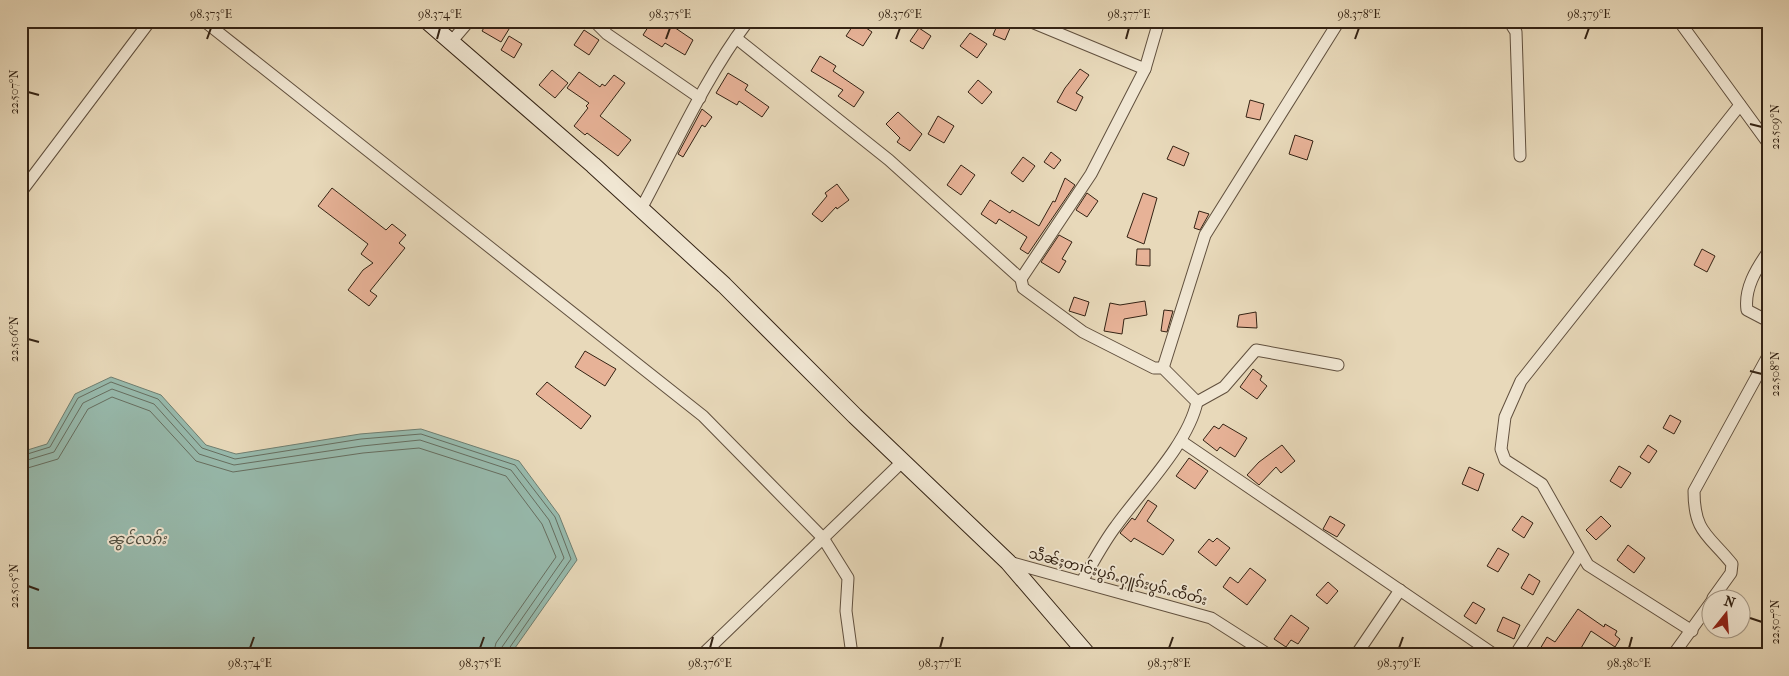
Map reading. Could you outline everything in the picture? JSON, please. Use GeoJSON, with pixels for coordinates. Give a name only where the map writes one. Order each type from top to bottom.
{"type":"FeatureCollection","features":[{"type":"Feature","properties":{"kind":"main road"},"geometry":{"type":"LineString","coordinates":[[427,21],[642,209],[724,285],[1008,562],[1088,655]]}},
{"type":"Feature","properties":{"kind":"street"},"geometry":{"type":"LineString","coordinates":[[21,192],[150,21]]}},
{"type":"Feature","properties":{"kind":"street"},"geometry":{"type":"LineString","coordinates":[[204,21],[703,416],[823,538],[848,578],[846,611],[852,655]]}},
{"type":"Feature","properties":{"kind":"street"},"geometry":{"type":"LineString","coordinates":[[451,42],[469,21]]}},
{"type":"Feature","properties":{"kind":"street"},"geometry":{"type":"LineString","coordinates":[[594,21],[607,34],[700,98]]}},
{"type":"Feature","properties":{"kind":"street"},"geometry":{"type":"LineString","coordinates":[[642,209],[700,98],[748,21]]}},
{"type":"Feature","properties":{"kind":"street"},"geometry":{"type":"LineString","coordinates":[[1029,21],[1145,69]]}},
{"type":"Feature","properties":{"kind":"street"},"geometry":{"type":"LineString","coordinates":[[1021,279],[1091,174],[1145,69],[1159,21]]}},
{"type":"Feature","properties":{"kind":"street"},"geometry":{"type":"LineString","coordinates":[[1163,368],[1205,235],[1339,21]]}},
{"type":"Feature","properties":{"kind":"street"},"geometry":{"type":"LineString","coordinates":[[1509,21],[1516,32],[1520,156]]}},
{"type":"Feature","properties":{"kind":"street"},"geometry":{"type":"LineString","coordinates":[[1679,21],[1768,143]]}},
{"type":"Feature","properties":{"kind":"street"},"geometry":{"type":"LineString","coordinates":[[736,38],[889,160],[1021,279],[1023,288],[1083,332],[1154,368],[1163,368],[1197,402]]}},
{"type":"Feature","properties":{"kind":"street"},"geometry":{"type":"LineString","coordinates":[[1692,631],[1588,565],[1580,554],[1542,484],[1505,460],[1501,449],[1505,416],[1521,381],[1740,104]]}},
{"type":"Feature","properties":{"kind":"street"},"geometry":{"type":"LineString","coordinates":[[1768,252],[1756,269],[1746,306],[1751,314],[1768,321]]}},
{"type":"Feature","properties":{"kind":"street"},"geometry":{"type":"LineString","coordinates":[[1082,581],[1114,528],[1181,441],[1194,416],[1197,402],[1224,386],[1256,350],[1338,365]]}},
{"type":"Feature","properties":{"kind":"street"},"geometry":{"type":"LineString","coordinates":[[1720,588],[1731,573],[1732,564],[1705,536],[1694,509],[1694,491],[1768,356]]}},
{"type":"Feature","properties":{"kind":"street"},"geometry":{"type":"LineString","coordinates":[[1181,441],[1495,655]]}},
{"type":"Feature","properties":{"kind":"street"},"geometry":{"type":"LineString","coordinates":[[702,655],[903,461]]}},
{"type":"Feature","properties":{"kind":"street"},"geometry":{"type":"LineString","coordinates":[[1515,655],[1580,554]]}},
{"type":"Feature","properties":{"kind":"street","name":"သဵၼ်ႈတၢင်းပွၵ်ႉႁူၵ်းပွၵ်ႉၸဵတ်း"},"geometry":{"type":"LineString","coordinates":[[1008,562],[1212,618],[1269,655]]}},
{"type":"Feature","properties":{"kind":"street"},"geometry":{"type":"LineString","coordinates":[[1356,655],[1400,590]]}},
{"type":"Feature","properties":{"kind":"street"},"geometry":{"type":"LineString","coordinates":[[1673,655],[1702,616]]}},
{"type":"Feature","properties":{"kind":"water","name":"ၼွင်လၵ်း"},"geometry":{"type":"Polygon","coordinates":[[[111,377],[161,395],[206,445],[236,454],[360,434],[421,429],[519,461],[559,515],[577,560],[510,655],[21,655],[21,452],[47,444],[75,394],[111,377]]]}},
{"type":"Feature","properties":{"kind":"building"},"geometry":{"type":"Polygon","coordinates":[[[488,21],[514,21],[501,42],[482,31],[488,21]]]}},
{"type":"Feature","properties":{"kind":"building"},"geometry":{"type":"Polygon","coordinates":[[[652,21],[665,21],[693,40],[685,55],[665,43],[662,47],[643,35],[652,21]]]}},
{"type":"Feature","properties":{"kind":"building"},"geometry":{"type":"Polygon","coordinates":[[[856,21],[872,32],[863,46],[846,36],[856,21]]]}},
{"type":"Feature","properties":{"kind":"building"},"geometry":{"type":"Polygon","coordinates":[[[999,21],[1013,21],[1005,40],[993,35],[999,21]]]}},
{"type":"Feature","properties":{"kind":"building"},"geometry":{"type":"Polygon","coordinates":[[[919,28],[931,36],[923,49],[910,41],[919,28]]]}},
{"type":"Feature","properties":{"kind":"building"},"geometry":{"type":"Polygon","coordinates":[[[584,30],[599,40],[589,55],[574,45],[584,30]]]}},
{"type":"Feature","properties":{"kind":"building"},"geometry":{"type":"Polygon","coordinates":[[[970,33],[987,44],[977,58],[960,46],[970,33]]]}},
{"type":"Feature","properties":{"kind":"building"},"geometry":{"type":"Polygon","coordinates":[[[509,36],[522,44],[514,58],[501,50],[509,36]]]}},
{"type":"Feature","properties":{"kind":"building"},"geometry":{"type":"Polygon","coordinates":[[[820,56],[836,66],[833,71],[864,92],[854,107],[838,96],[843,90],[811,71],[820,56]]]}},
{"type":"Feature","properties":{"kind":"building"},"geometry":{"type":"Polygon","coordinates":[[[1080,69],[1089,75],[1076,93],[1083,97],[1076,111],[1057,102],[1080,69]]]}},
{"type":"Feature","properties":{"kind":"building"},"geometry":{"type":"Polygon","coordinates":[[[552,70],[568,83],[555,98],[539,85],[552,70]]]}},
{"type":"Feature","properties":{"kind":"building"},"geometry":{"type":"Polygon","coordinates":[[[579,72],[600,87],[602,84],[605,86],[614,75],[625,83],[600,116],[631,140],[618,156],[587,133],[585,135],[574,126],[588,108],[586,106],[589,103],[567,88],[579,72]]]}},
{"type":"Feature","properties":{"kind":"building"},"geometry":{"type":"Polygon","coordinates":[[[728,73],[748,85],[745,90],[769,107],[762,117],[739,101],[737,105],[716,93],[728,73]]]}},
{"type":"Feature","properties":{"kind":"building"},"geometry":{"type":"Polygon","coordinates":[[[978,80],[992,92],[982,104],[968,92],[978,80]]]}},
{"type":"Feature","properties":{"kind":"building"},"geometry":{"type":"Polygon","coordinates":[[[1250,100],[1264,104],[1260,120],[1246,117],[1250,100]]]}},
{"type":"Feature","properties":{"kind":"building"},"geometry":{"type":"Polygon","coordinates":[[[702,109],[712,117],[705,127],[702,125],[683,157],[678,154],[702,109]]]}},
{"type":"Feature","properties":{"kind":"building"},"geometry":{"type":"Polygon","coordinates":[[[898,112],[922,134],[910,151],[897,142],[900,138],[886,124],[898,112]]]}},
{"type":"Feature","properties":{"kind":"building"},"geometry":{"type":"Polygon","coordinates":[[[938,116],[954,126],[944,143],[928,134],[938,116]]]}},
{"type":"Feature","properties":{"kind":"building"},"geometry":{"type":"Polygon","coordinates":[[[1295,135],[1313,141],[1307,160],[1289,154],[1295,135]]]}},
{"type":"Feature","properties":{"kind":"building"},"geometry":{"type":"Polygon","coordinates":[[[1173,146],[1189,153],[1184,166],[1167,159],[1173,146]]]}},
{"type":"Feature","properties":{"kind":"building"},"geometry":{"type":"Polygon","coordinates":[[[1051,152],[1061,160],[1054,169],[1044,162],[1051,152]]]}},
{"type":"Feature","properties":{"kind":"building"},"geometry":{"type":"Polygon","coordinates":[[[1023,157],[1035,166],[1023,182],[1011,173],[1023,157]]]}},
{"type":"Feature","properties":{"kind":"building"},"geometry":{"type":"Polygon","coordinates":[[[961,165],[975,175],[961,195],[947,185],[961,165]]]}},
{"type":"Feature","properties":{"kind":"building"},"geometry":{"type":"Polygon","coordinates":[[[1065,178],[1075,185],[1028,254],[1020,249],[1027,237],[999,219],[996,224],[981,214],[990,200],[1010,213],[1012,210],[1039,226],[1053,201],[1055,202],[1065,178]]]}},
{"type":"Feature","properties":{"kind":"building"},"geometry":{"type":"Polygon","coordinates":[[[837,184],[849,200],[837,209],[836,207],[822,222],[812,214],[827,196],[825,193],[837,184]]]}},
{"type":"Feature","properties":{"kind":"building"},"geometry":{"type":"Polygon","coordinates":[[[332,188],[386,230],[392,224],[406,235],[399,243],[405,248],[370,291],[377,296],[369,306],[348,290],[363,270],[373,263],[361,254],[368,244],[318,206],[332,188]]]}},
{"type":"Feature","properties":{"kind":"building"},"geometry":{"type":"Polygon","coordinates":[[[1087,193],[1098,201],[1087,217],[1076,210],[1087,193]]]}},
{"type":"Feature","properties":{"kind":"building"},"geometry":{"type":"Polygon","coordinates":[[[1143,193],[1157,198],[1144,244],[1127,237],[1143,193]]]}},
{"type":"Feature","properties":{"kind":"building"},"geometry":{"type":"Polygon","coordinates":[[[1199,211],[1209,214],[1200,230],[1194,228],[1199,211]]]}},
{"type":"Feature","properties":{"kind":"building"},"geometry":{"type":"Polygon","coordinates":[[[1059,235],[1072,242],[1062,259],[1066,261],[1059,273],[1041,262],[1059,235]]]}},
{"type":"Feature","properties":{"kind":"building"},"geometry":{"type":"Polygon","coordinates":[[[1137,249],[1150,249],[1150,266],[1136,265],[1137,249]]]}},
{"type":"Feature","properties":{"kind":"building"},"geometry":{"type":"Polygon","coordinates":[[[1702,249],[1715,256],[1707,272],[1694,265],[1702,249]]]}},
{"type":"Feature","properties":{"kind":"building"},"geometry":{"type":"Polygon","coordinates":[[[1074,297],[1089,302],[1085,316],[1069,311],[1074,297]]]}},
{"type":"Feature","properties":{"kind":"building"},"geometry":{"type":"Polygon","coordinates":[[[1145,301],[1147,315],[1124,319],[1122,334],[1104,331],[1110,303],[1120,305],[1145,301]]]}},
{"type":"Feature","properties":{"kind":"building"},"geometry":{"type":"Polygon","coordinates":[[[1164,310],[1173,311],[1167,332],[1161,331],[1164,310]]]}},
{"type":"Feature","properties":{"kind":"building"},"geometry":{"type":"Polygon","coordinates":[[[1256,312],[1257,328],[1237,327],[1239,315],[1256,312]]]}},
{"type":"Feature","properties":{"kind":"building"},"geometry":{"type":"Polygon","coordinates":[[[585,351],[616,369],[605,386],[575,367],[585,351]]]}},
{"type":"Feature","properties":{"kind":"building"},"geometry":{"type":"Polygon","coordinates":[[[1253,369],[1262,376],[1260,380],[1267,386],[1257,399],[1240,387],[1253,369]]]}},
{"type":"Feature","properties":{"kind":"building"},"geometry":{"type":"Polygon","coordinates":[[[547,382],[591,416],[581,429],[536,394],[547,382]]]}},
{"type":"Feature","properties":{"kind":"building"},"geometry":{"type":"Polygon","coordinates":[[[1670,415],[1681,421],[1674,434],[1663,428],[1670,415]]]}},
{"type":"Feature","properties":{"kind":"building"},"geometry":{"type":"Polygon","coordinates":[[[1223,424],[1247,438],[1235,457],[1220,447],[1217,451],[1203,440],[1214,426],[1219,429],[1223,424]]]}},
{"type":"Feature","properties":{"kind":"building"},"geometry":{"type":"Polygon","coordinates":[[[1282,445],[1295,461],[1281,473],[1276,467],[1259,485],[1247,475],[1259,462],[1282,445]]]}},
{"type":"Feature","properties":{"kind":"building"},"geometry":{"type":"Polygon","coordinates":[[[1648,445],[1657,451],[1649,463],[1640,457],[1648,445]]]}},
{"type":"Feature","properties":{"kind":"building"},"geometry":{"type":"Polygon","coordinates":[[[1189,458],[1208,471],[1195,489],[1176,476],[1189,458]]]}},
{"type":"Feature","properties":{"kind":"building"},"geometry":{"type":"Polygon","coordinates":[[[1619,466],[1631,473],[1621,488],[1610,481],[1619,466]]]}},
{"type":"Feature","properties":{"kind":"building"},"geometry":{"type":"Polygon","coordinates":[[[1469,467],[1484,474],[1478,491],[1462,484],[1469,467]]]}},
{"type":"Feature","properties":{"kind":"building"},"geometry":{"type":"Polygon","coordinates":[[[1148,500],[1157,506],[1147,521],[1174,540],[1163,555],[1134,538],[1131,542],[1120,533],[1132,518],[1135,520],[1148,500]]]}},
{"type":"Feature","properties":{"kind":"building"},"geometry":{"type":"Polygon","coordinates":[[[1330,516],[1345,525],[1337,537],[1323,529],[1330,516]]]}},
{"type":"Feature","properties":{"kind":"building"},"geometry":{"type":"Polygon","coordinates":[[[1522,516],[1533,523],[1524,538],[1512,530],[1522,516]]]}},
{"type":"Feature","properties":{"kind":"building"},"geometry":{"type":"Polygon","coordinates":[[[1601,516],[1611,526],[1596,540],[1586,530],[1601,516]]]}},
{"type":"Feature","properties":{"kind":"building"},"geometry":{"type":"Polygon","coordinates":[[[1217,538],[1230,548],[1216,566],[1198,552],[1209,539],[1213,542],[1217,538]]]}},
{"type":"Feature","properties":{"kind":"building"},"geometry":{"type":"Polygon","coordinates":[[[1628,545],[1645,558],[1634,573],[1617,560],[1628,545]]]}},
{"type":"Feature","properties":{"kind":"building"},"geometry":{"type":"Polygon","coordinates":[[[1498,548],[1509,554],[1498,572],[1487,566],[1498,548]]]}},
{"type":"Feature","properties":{"kind":"building"},"geometry":{"type":"Polygon","coordinates":[[[1250,568],[1266,580],[1247,605],[1223,587],[1230,577],[1238,583],[1250,568]]]}},
{"type":"Feature","properties":{"kind":"building"},"geometry":{"type":"Polygon","coordinates":[[[1529,574],[1540,581],[1533,595],[1521,588],[1529,574]]]}},
{"type":"Feature","properties":{"kind":"building"},"geometry":{"type":"Polygon","coordinates":[[[1328,582],[1338,591],[1327,604],[1316,595],[1328,582]]]}},
{"type":"Feature","properties":{"kind":"building"},"geometry":{"type":"Polygon","coordinates":[[[1473,602],[1485,609],[1476,624],[1464,616],[1473,602]]]}},
{"type":"Feature","properties":{"kind":"building"},"geometry":{"type":"Polygon","coordinates":[[[1578,609],[1604,627],[1605,624],[1617,631],[1615,635],[1620,639],[1615,647],[1591,631],[1577,655],[1549,655],[1540,649],[1547,637],[1555,642],[1578,609]]]}},
{"type":"Feature","properties":{"kind":"building"},"geometry":{"type":"Polygon","coordinates":[[[1291,615],[1309,628],[1298,644],[1291,640],[1286,647],[1274,639],[1291,615]]]}},
{"type":"Feature","properties":{"kind":"building"},"geometry":{"type":"Polygon","coordinates":[[[1503,617],[1520,625],[1514,639],[1497,631],[1503,617]]]}}]}
